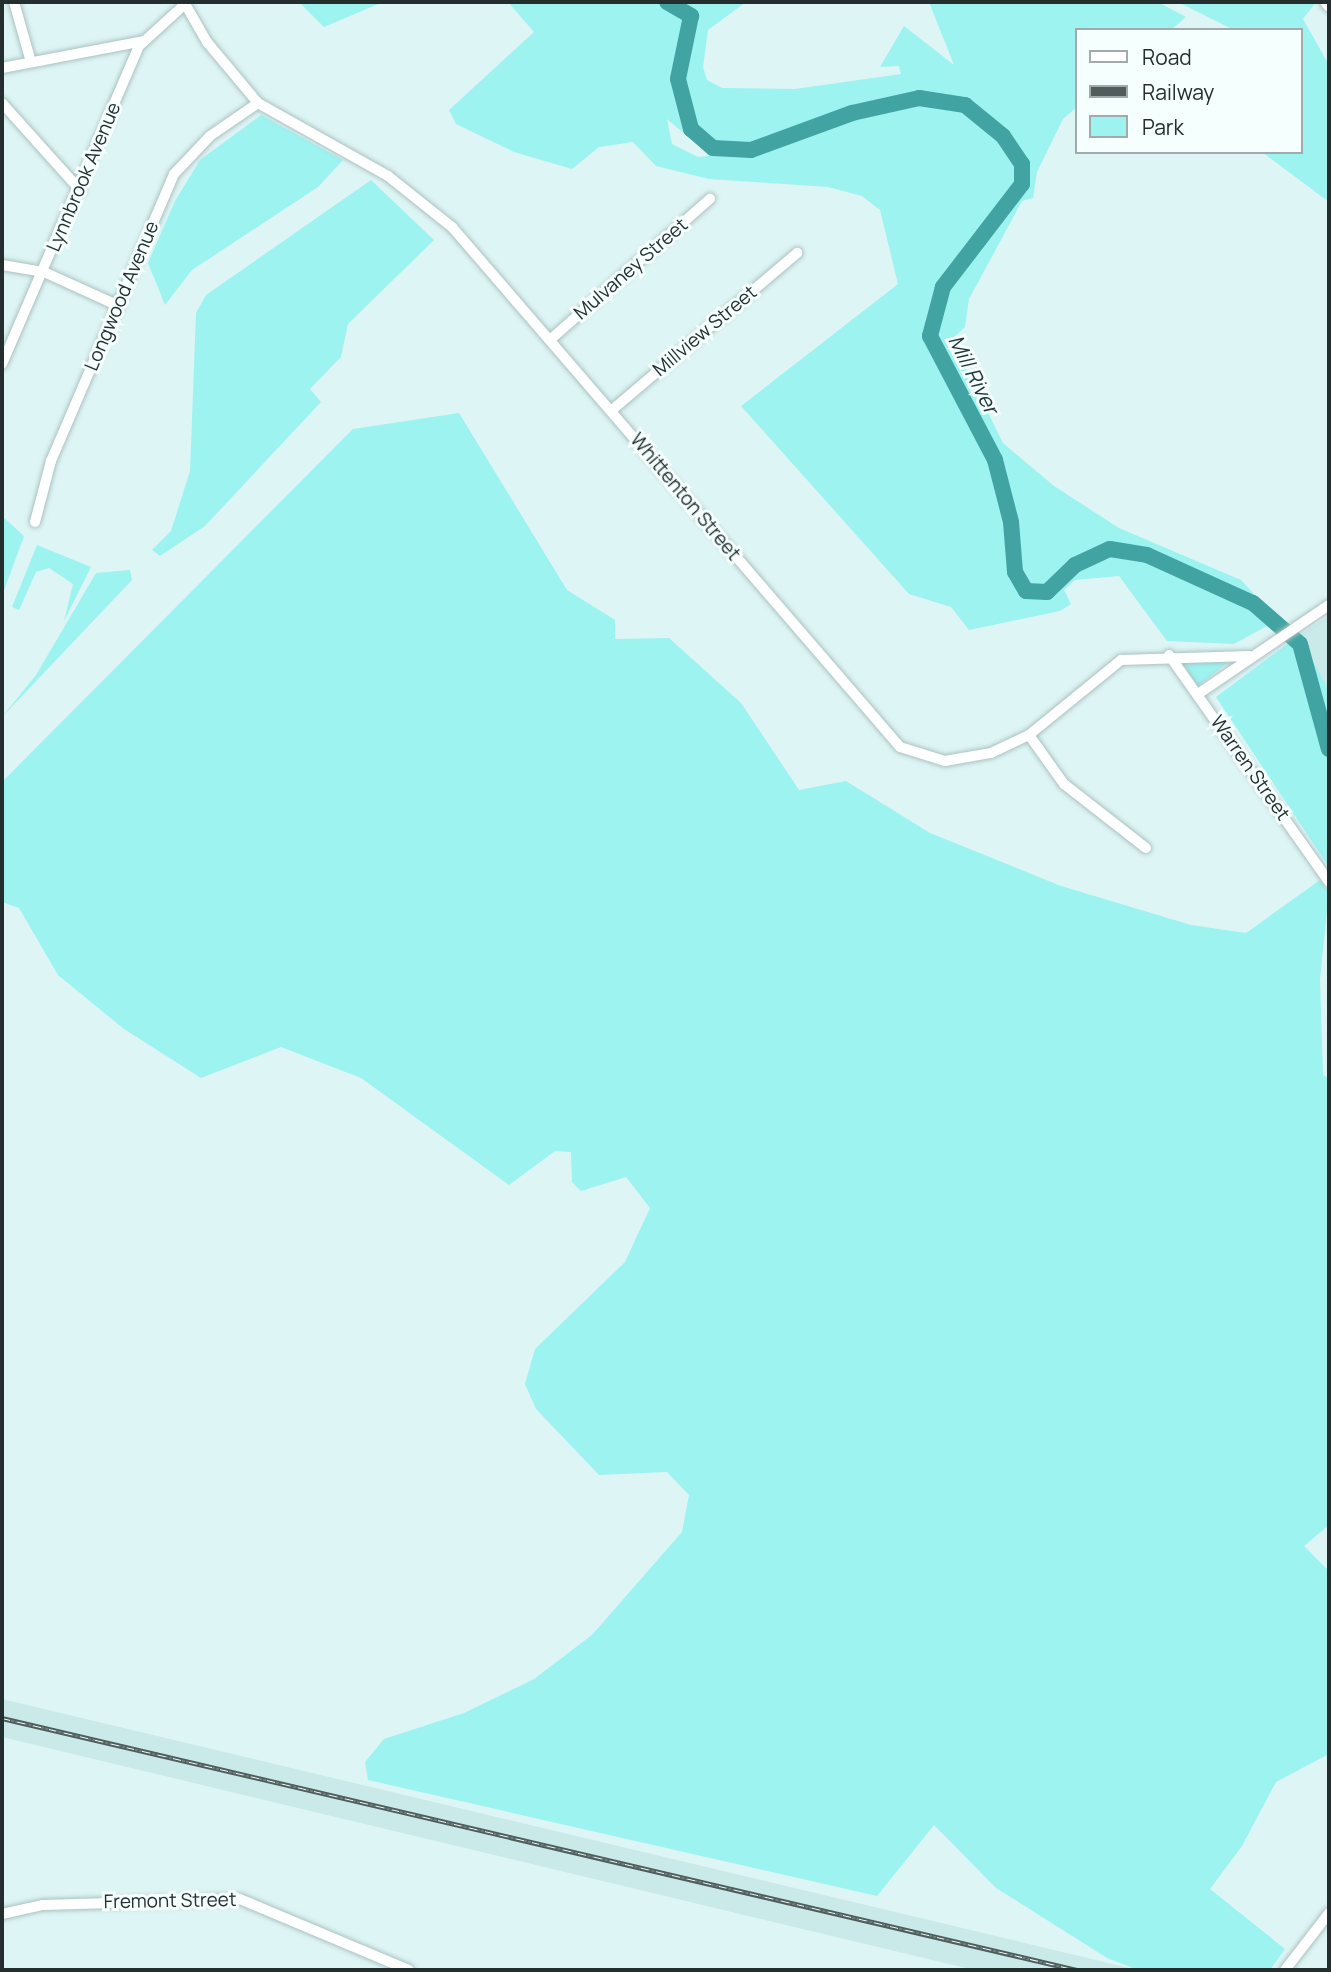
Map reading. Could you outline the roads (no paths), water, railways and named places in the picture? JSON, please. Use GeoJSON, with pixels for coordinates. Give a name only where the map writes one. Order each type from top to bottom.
{"type":"FeatureCollection","features":[{"type":"Feature","properties":{"kind":"street"},"geometry":{"type":"LineString","coordinates":[[14,2],[31,62]]}},
{"type":"Feature","properties":{"kind":"street"},"geometry":{"type":"LineString","coordinates":[[1325,2],[1329,7]]}},
{"type":"Feature","properties":{"kind":"street","name":"Lynnbrook Avenue"},"geometry":{"type":"LineString","coordinates":[[2,364],[144,40],[185,3]]}},
{"type":"Feature","properties":{"kind":"street","name":"Whittenton Street"},"geometry":{"type":"LineString","coordinates":[[185,3],[258,103],[426,204],[551,339],[892,741],[920,757],[954,761],[999,751],[1029,735],[1114,663],[1169,655],[1249,656]]}},
{"type":"Feature","properties":{"kind":"street"},"geometry":{"type":"LineString","coordinates":[[2,68],[144,40]]}},
{"type":"Feature","properties":{"kind":"street"},"geometry":{"type":"LineString","coordinates":[[2,103],[80,190]]}},
{"type":"Feature","properties":{"kind":"street","name":"Longwood Avenue"},"geometry":{"type":"LineString","coordinates":[[35,522],[47,470],[174,174],[216,132],[258,103]]}},
{"type":"Feature","properties":{"kind":"street","name":"Mulvaney Street"},"geometry":{"type":"LineString","coordinates":[[551,339],[710,199]]}},
{"type":"Feature","properties":{"kind":"street","name":"Millview Street"},"geometry":{"type":"LineString","coordinates":[[612,410],[797,253]]}},
{"type":"Feature","properties":{"kind":"street"},"geometry":{"type":"LineString","coordinates":[[2,265],[44,272],[119,306]]}},
{"type":"Feature","properties":{"kind":"street"},"geometry":{"type":"LineString","coordinates":[[1198,694],[1275,637],[1329,605]]}},
{"type":"Feature","properties":{"kind":"street","name":"Warren Street"},"geometry":{"type":"LineString","coordinates":[[1169,655],[1329,882]]}},
{"type":"Feature","properties":{"kind":"street"},"geometry":{"type":"LineString","coordinates":[[1029,735],[1065,784],[1146,848]]}},
{"type":"Feature","properties":{"kind":"street","name":"Fremont Street"},"geometry":{"type":"LineString","coordinates":[[2,1914],[43,1905],[240,1899],[409,1970]]}},
{"type":"Feature","properties":{"kind":"street"},"geometry":{"type":"LineString","coordinates":[[1285,1970],[1329,1913]]}},
{"type":"Feature","properties":{"kind":"waterway","name":"Mill River"},"geometry":{"type":"LineString","coordinates":[[667,2],[691,16],[678,79],[691,129],[713,148],[751,150],[852,113],[919,98],[965,105],[1003,136],[1022,164],[1022,184],[943,287],[930,336],[995,460],[1011,522],[1015,572],[1026,591],[1047,592],[1075,565],[1110,549],[1147,555],[1253,603],[1300,644],[1329,749]]}},
{"type":"Feature","properties":{"kind":"railway"},"geometry":{"type":"LineString","coordinates":[[2,1718],[1077,1970]]}}]}
